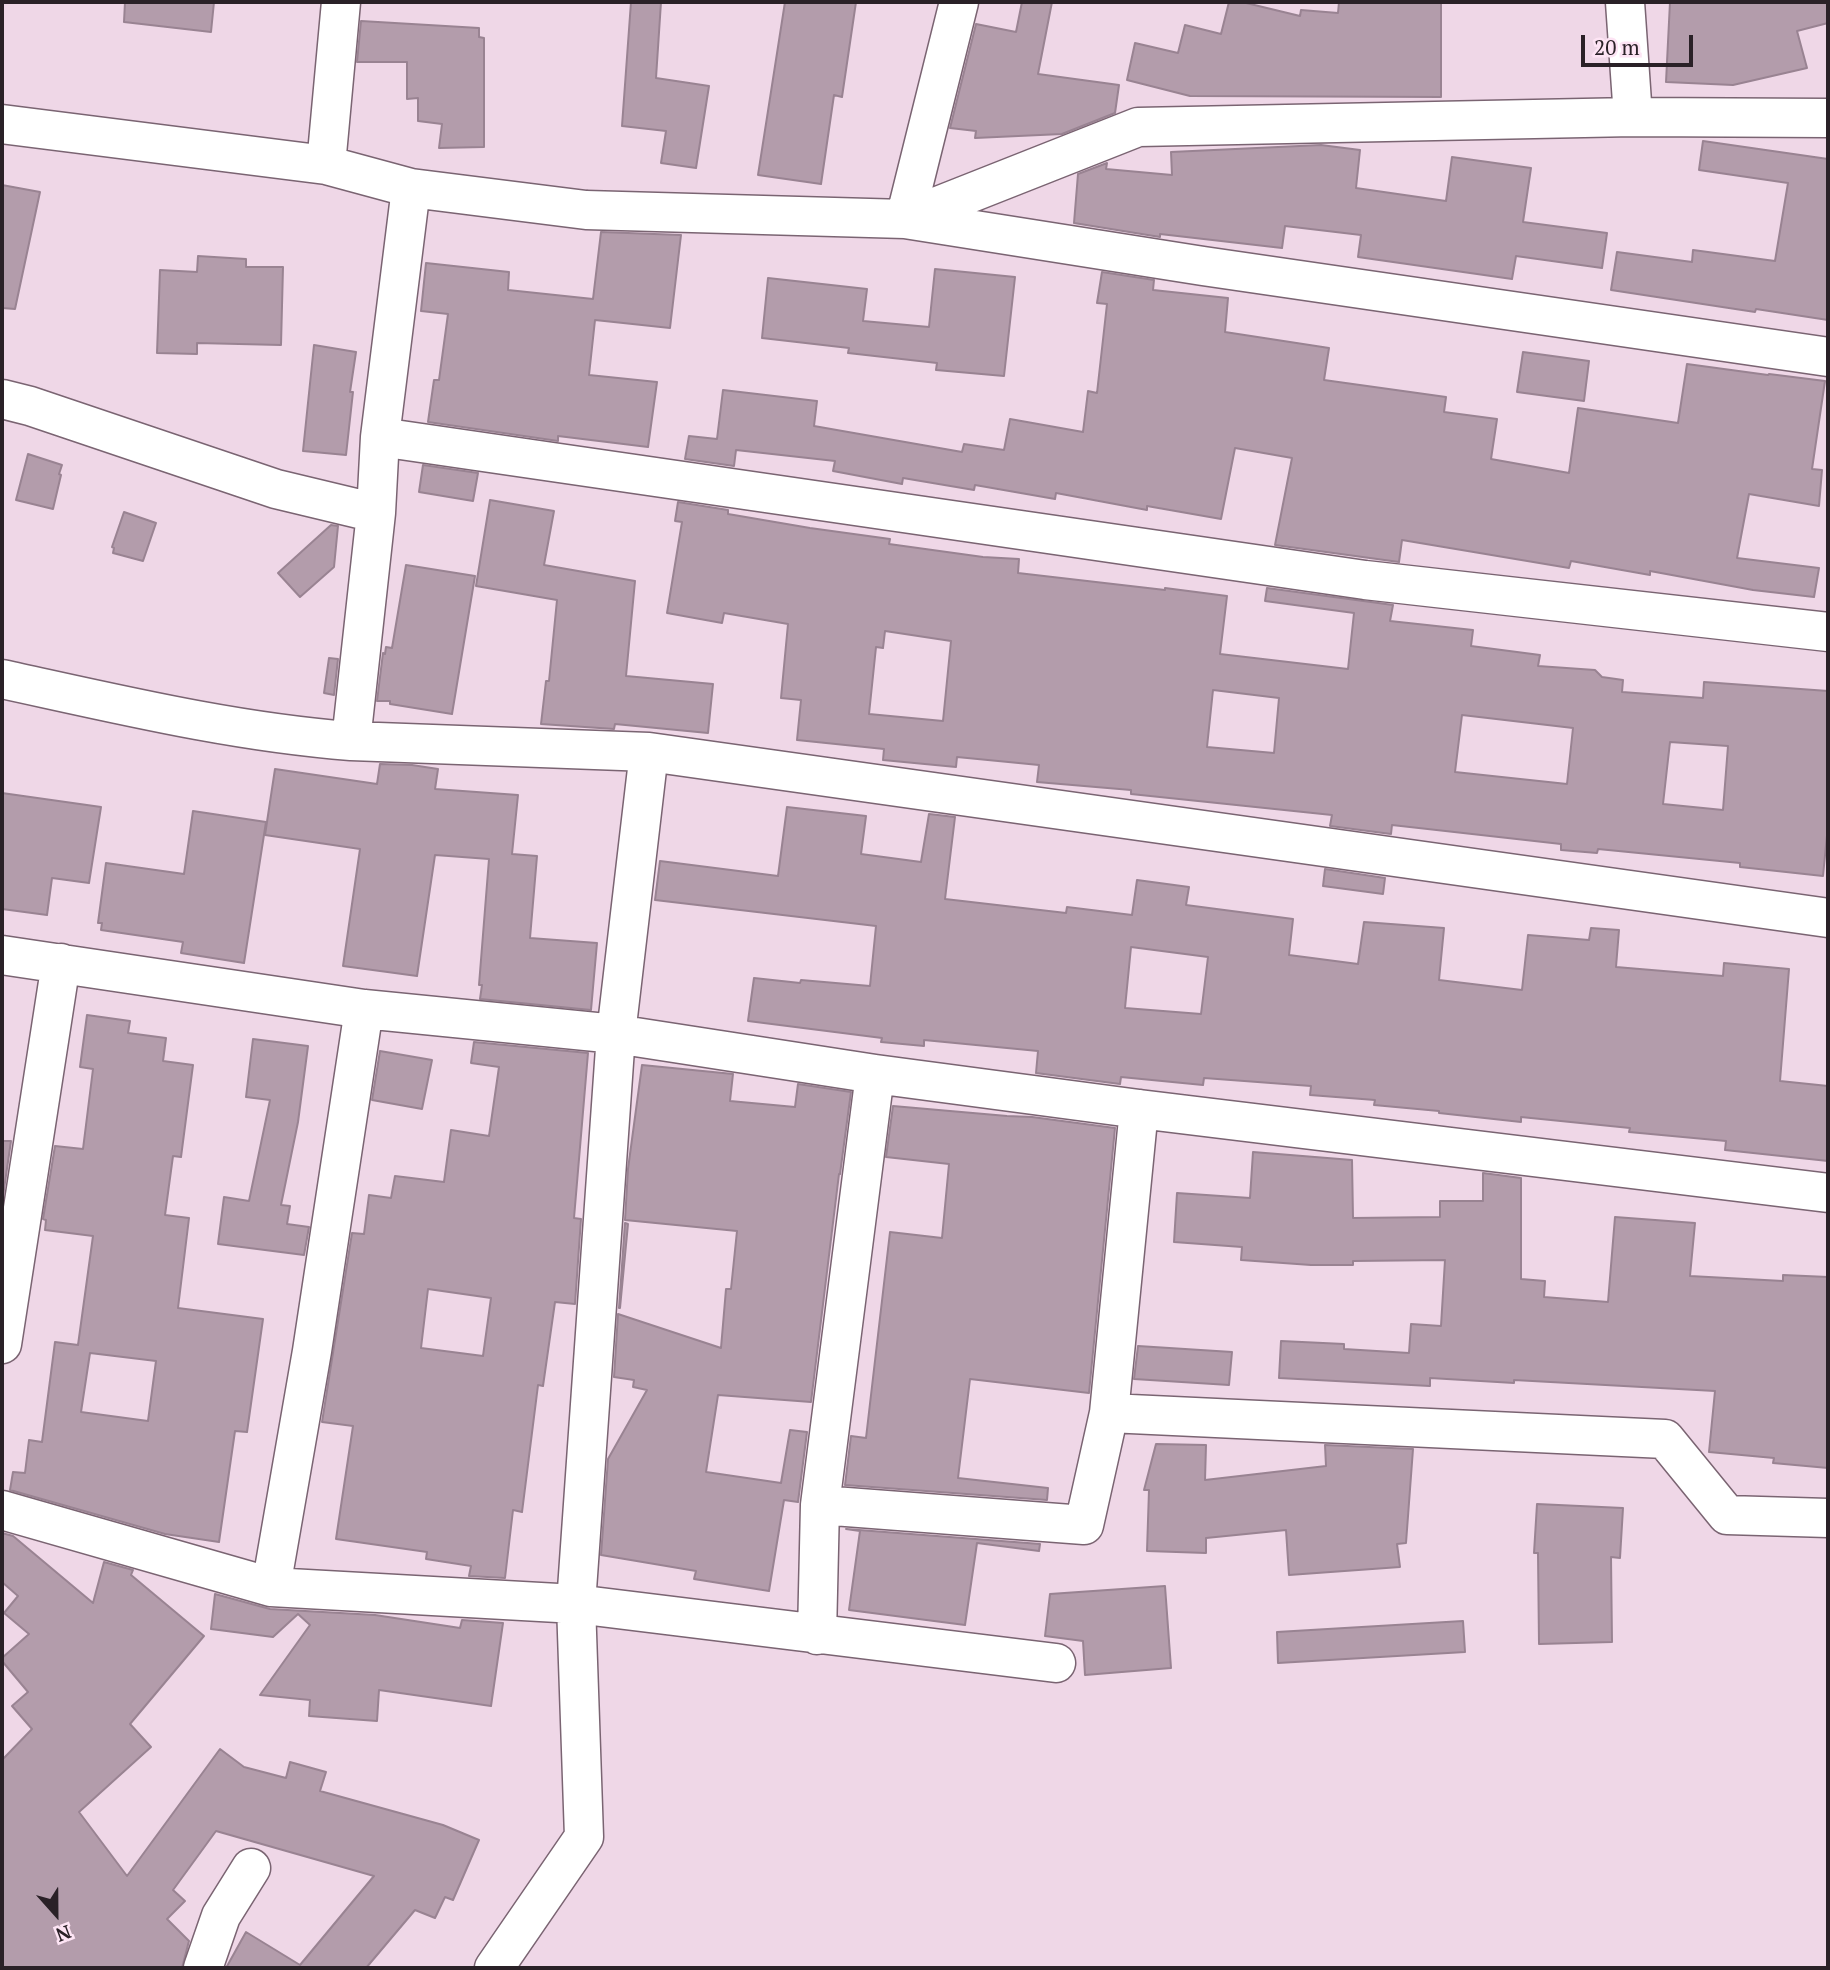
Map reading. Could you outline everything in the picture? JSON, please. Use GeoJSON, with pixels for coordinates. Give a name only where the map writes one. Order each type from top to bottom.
{"type":"FeatureCollection","features":[{"type":"Feature","properties":{"kind":"street"},"geometry":{"type":"LineString","coordinates":[[326,165],[341,2]]}},
{"type":"Feature","properties":{"kind":"street"},"geometry":{"type":"LineString","coordinates":[[905,219],[959,2]]}},
{"type":"Feature","properties":{"kind":"street"},"geometry":{"type":"LineString","coordinates":[[1625,2],[1633,117]]}},
{"type":"Feature","properties":{"kind":"street"},"geometry":{"type":"LineString","coordinates":[[905,219],[1138,127],[1633,117],[1828,118]]}},
{"type":"Feature","properties":{"kind":"street"},"geometry":{"type":"LineString","coordinates":[[2,124],[326,165],[411,188],[586,210],[905,219],[1203,266],[1828,357]]}},
{"type":"Feature","properties":{"kind":"street"},"geometry":{"type":"LineString","coordinates":[[351,741],[376,513],[380,437],[411,188]]}},
{"type":"Feature","properties":{"kind":"street"},"geometry":{"type":"LineString","coordinates":[[2,399],[276,489],[376,513]]}},
{"type":"Feature","properties":{"kind":"street"},"geometry":{"type":"LineString","coordinates":[[380,437],[1365,580],[1828,632]]}},
{"type":"Feature","properties":{"kind":"street"},"geometry":{"type":"LineString","coordinates":[[2,679],[157,712],[303,738],[649,751],[1828,918]]}},
{"type":"Feature","properties":{"kind":"street"},"geometry":{"type":"LineString","coordinates":[[494,1968],[584,1837],[576,1604],[616,1034],[649,751]]}},
{"type":"Feature","properties":{"kind":"street"},"geometry":{"type":"LineString","coordinates":[[2,956],[364,1009],[616,1034],[875,1074],[1139,1109],[1828,1193]]}},
{"type":"Feature","properties":{"kind":"street"},"geometry":{"type":"LineString","coordinates":[[2,1345],[61,963]]}},
{"type":"Feature","properties":{"kind":"street"},"geometry":{"type":"LineString","coordinates":[[271,1587],[312,1352],[364,1009]]}},
{"type":"Feature","properties":{"kind":"street"},"geometry":{"type":"LineString","coordinates":[[817,1635],[820,1505],[875,1074]]}},
{"type":"Feature","properties":{"kind":"street"},"geometry":{"type":"LineString","coordinates":[[820,1505],[1084,1525],[1109,1413],[1139,1109]]}},
{"type":"Feature","properties":{"kind":"street"},"geometry":{"type":"LineString","coordinates":[[1109,1413],[1665,1439],[1727,1515],[1828,1518]]}},
{"type":"Feature","properties":{"kind":"street"},"geometry":{"type":"LineString","coordinates":[[2,1510],[271,1587],[576,1604],[1056,1663]]}},
{"type":"Feature","properties":{"kind":"street"},"geometry":{"type":"LineString","coordinates":[[203,1968],[221,1916],[251,1868]]}},
{"type":"Feature","properties":{"kind":"building"},"geometry":{"type":"Polygon","coordinates":[[[125,2],[214,2],[211,32],[124,22],[125,2]]]}},
{"type":"Feature","properties":{"kind":"building"},"geometry":{"type":"Polygon","coordinates":[[[631,2],[661,2],[656,78],[709,86],[696,168],[661,163],[666,131],[622,126],[631,2]]]}},
{"type":"Feature","properties":{"kind":"building"},"geometry":{"type":"Polygon","coordinates":[[[785,2],[856,2],[842,97],[834,95],[821,184],[758,175],[785,2]]]}},
{"type":"Feature","properties":{"kind":"building"},"geometry":{"type":"Polygon","coordinates":[[[1022,2],[1052,2],[1038,74],[1119,85],[1115,113],[1062,134],[975,138],[976,131],[950,128],[976,24],[1016,32],[1022,2]]]}},
{"type":"Feature","properties":{"kind":"building"},"geometry":{"type":"Polygon","coordinates":[[[1229,2],[1242,2],[1300,16],[1301,10],[1338,13],[1339,2],[1441,2],[1441,97],[1190,96],[1127,80],[1135,43],[1178,53],[1185,25],[1221,34],[1229,2]]]}},
{"type":"Feature","properties":{"kind":"building"},"geometry":{"type":"Polygon","coordinates":[[[1670,2],[1828,2],[1828,23],[1797,31],[1807,68],[1733,85],[1666,82],[1670,2]]]}},
{"type":"Feature","properties":{"kind":"building"},"geometry":{"type":"Polygon","coordinates":[[[361,21],[479,28],[479,37],[484,38],[484,147],[439,148],[442,124],[418,121],[418,98],[407,99],[407,62],[357,62],[361,21]]]}},
{"type":"Feature","properties":{"kind":"building"},"geometry":{"type":"Polygon","coordinates":[[[1703,141],[1828,159],[1828,320],[1611,290],[1617,252],[1692,262],[1693,250],[1775,261],[1788,183],[1699,170],[1703,141]]]}},
{"type":"Feature","properties":{"kind":"building"},"geometry":{"type":"Polygon","coordinates":[[[1321,145],[1360,150],[1356,188],[1446,201],[1452,157],[1531,168],[1523,222],[1607,233],[1602,268],[1516,256],[1512,279],[1358,257],[1361,235],[1285,226],[1282,248],[1160,234],[1160,237],[1074,223],[1078,174],[1107,163],[1106,169],[1172,175],[1171,152],[1321,145]]]}},
{"type":"Feature","properties":{"kind":"building"},"geometry":{"type":"Polygon","coordinates":[[[2,185],[40,192],[15,309],[2,308],[2,185]]]}},
{"type":"Feature","properties":{"kind":"building"},"geometry":{"type":"Polygon","coordinates":[[[601,232],[681,235],[670,328],[595,320],[589,375],[657,382],[648,447],[558,436],[558,441],[428,422],[434,380],[439,380],[448,314],[421,311],[426,263],[509,272],[508,290],[593,299],[601,232]]]}},
{"type":"Feature","properties":{"kind":"building"},"geometry":{"type":"Polygon","coordinates":[[[198,256],[246,259],[246,267],[283,267],[281,345],[197,343],[197,354],[157,353],[160,270],[197,272],[198,256]]]}},
{"type":"Feature","properties":{"kind":"building"},"geometry":{"type":"Polygon","coordinates":[[[935,269],[1015,277],[1004,376],[936,370],[937,363],[848,353],[849,348],[762,338],[768,278],[867,289],[863,321],[929,327],[935,269]]]}},
{"type":"Feature","properties":{"kind":"building"},"geometry":{"type":"Polygon","coordinates":[[[1102,272],[1154,280],[1153,290],[1228,298],[1225,332],[1329,348],[1324,380],[1446,397],[1444,412],[1497,419],[1491,459],[1569,473],[1578,408],[1678,423],[1687,364],[1825,381],[1812,469],[1822,470],[1819,506],[1749,494],[1737,558],[1819,568],[1814,597],[1753,590],[1650,571],[1650,575],[1571,561],[1569,568],[1402,540],[1399,562],[1275,545],[1292,458],[1235,448],[1221,519],[1147,506],[1147,510],[1056,493],[1055,499],[975,485],[974,490],[903,478],[902,484],[833,471],[835,461],[736,450],[734,466],[685,459],[689,436],[717,439],[723,390],[817,401],[814,426],[962,452],[964,444],[1004,450],[1010,419],[1083,432],[1088,391],[1097,393],[1107,304],[1097,303],[1102,272]]]}},
{"type":"Feature","properties":{"kind":"building"},"geometry":{"type":"Polygon","coordinates":[[[314,345],[356,352],[350,392],[353,392],[346,455],[303,451],[314,345]]]}},
{"type":"Feature","properties":{"kind":"building"},"geometry":{"type":"Polygon","coordinates":[[[1523,352],[1589,361],[1584,401],[1517,392],[1523,352]]]}},
{"type":"Feature","properties":{"kind":"building"},"geometry":{"type":"Polygon","coordinates":[[[28,454],[62,465],[53,509],[16,500],[28,454]]]}},
{"type":"Feature","properties":{"kind":"building"},"geometry":{"type":"Polygon","coordinates":[[[423,465],[478,473],[473,501],[419,492],[423,465]]]}},
{"type":"Feature","properties":{"kind":"building"},"geometry":{"type":"Polygon","coordinates":[[[490,500],[554,511],[544,565],[635,581],[626,676],[713,684],[708,733],[615,724],[614,729],[541,724],[546,681],[549,681],[557,600],[476,586],[490,500]]]}},
{"type":"Feature","properties":{"kind":"building"},"geometry":{"type":"Polygon","coordinates":[[[678,502],[728,510],[728,514],[890,539],[889,544],[983,557],[1019,559],[1018,573],[1227,596],[1220,654],[1348,669],[1354,613],[1265,601],[1267,588],[1393,605],[1390,621],[1473,630],[1471,646],[1540,655],[1538,666],[1595,670],[1602,677],[1623,680],[1622,692],[1703,698],[1704,682],[1828,691],[1828,825],[1823,876],[1740,867],[1740,863],[1598,849],[1597,853],[1561,850],[1561,844],[1392,825],[1391,834],[1330,826],[1332,815],[1131,794],[1131,790],[1037,782],[1039,765],[957,757],[956,767],[883,760],[884,749],[797,740],[801,700],[781,698],[788,624],[724,613],[722,623],[667,613],[682,522],[675,521],[678,502]],[[885,631],[883,648],[876,647],[869,714],[943,721],[951,641],[885,631]],[[1213,690],[1207,747],[1274,753],[1279,698],[1213,690]],[[1462,715],[1455,772],[1567,784],[1573,728],[1462,715]],[[1670,742],[1663,804],[1723,810],[1728,746],[1670,742]]]}},
{"type":"Feature","properties":{"kind":"building"},"geometry":{"type":"Polygon","coordinates":[[[124,512],[156,523],[143,561],[113,553],[112,547],[124,512]]]}},
{"type":"Feature","properties":{"kind":"building"},"geometry":{"type":"Polygon","coordinates":[[[331,525],[338,526],[334,567],[300,597],[278,573],[331,525]]]}},
{"type":"Feature","properties":{"kind":"building"},"geometry":{"type":"Polygon","coordinates":[[[406,565],[475,576],[452,714],[390,704],[390,701],[377,701],[383,653],[385,654],[386,647],[392,648],[406,565]]]}},
{"type":"Feature","properties":{"kind":"building"},"geometry":{"type":"Polygon","coordinates":[[[329,658],[338,659],[334,695],[324,693],[329,658]]]}},
{"type":"Feature","properties":{"kind":"building"},"geometry":{"type":"Polygon","coordinates":[[[380,764],[438,769],[435,789],[518,795],[512,854],[537,856],[530,938],[597,943],[591,1010],[480,999],[489,859],[435,855],[417,976],[343,966],[360,849],[265,835],[275,769],[377,784],[380,764]]]}},
{"type":"Feature","properties":{"kind":"building"},"geometry":{"type":"Polygon","coordinates":[[[2,793],[101,807],[89,883],[52,878],[47,915],[2,909],[2,793]]]}},
{"type":"Feature","properties":{"kind":"building"},"geometry":{"type":"Polygon","coordinates":[[[787,807],[866,816],[861,854],[921,862],[929,814],[955,817],[945,899],[1066,913],[1067,907],[1132,915],[1137,880],[1189,887],[1186,905],[1293,919],[1289,955],[1358,964],[1364,922],[1444,928],[1439,980],[1522,990],[1528,935],[1589,940],[1591,928],[1619,930],[1616,967],[1723,976],[1724,963],[1789,969],[1780,1081],[1828,1086],[1828,1161],[1725,1150],[1726,1141],[1629,1132],[1630,1128],[1521,1117],[1521,1122],[1374,1105],[1375,1100],[1310,1095],[1311,1086],[1204,1078],[1203,1085],[1121,1077],[1120,1084],[1036,1073],[1038,1051],[924,1040],[924,1046],[881,1042],[882,1038],[748,1021],[754,978],[870,986],[876,926],[655,900],[660,861],[778,876],[787,807]],[[1131,947],[1125,1008],[1201,1014],[1208,957],[1131,947]]]}},
{"type":"Feature","properties":{"kind":"building"},"geometry":{"type":"Polygon","coordinates":[[[193,811],[266,822],[244,963],[181,953],[183,942],[101,930],[102,923],[98,923],[106,863],[184,874],[193,811]]]}},
{"type":"Feature","properties":{"kind":"building"},"geometry":{"type":"Polygon","coordinates":[[[1325,869],[1385,878],[1383,894],[1323,886],[1325,869]]]}},
{"type":"Feature","properties":{"kind":"building"},"geometry":{"type":"Polygon","coordinates":[[[87,1015],[130,1021],[128,1033],[166,1038],[163,1061],[193,1065],[181,1157],[173,1156],[165,1215],[189,1218],[178,1308],[263,1319],[247,1432],[235,1431],[219,1542],[165,1534],[10,1490],[13,1472],[25,1473],[29,1440],[42,1442],[55,1342],[78,1345],[93,1236],[45,1230],[46,1220],[43,1219],[55,1146],[83,1149],[93,1069],[80,1067],[87,1015]],[[90,1353],[81,1412],[148,1421],[156,1361],[90,1353]]]}},
{"type":"Feature","properties":{"kind":"building"},"geometry":{"type":"Polygon","coordinates":[[[253,1039],[308,1046],[298,1122],[281,1205],[290,1206],[287,1224],[309,1227],[304,1255],[218,1244],[224,1197],[249,1201],[270,1100],[246,1097],[253,1039]]]}},
{"type":"Feature","properties":{"kind":"building"},"geometry":{"type":"Polygon","coordinates":[[[474,1042],[588,1053],[574,1218],[581,1219],[575,1304],[555,1302],[543,1386],[538,1385],[522,1512],[513,1510],[505,1578],[469,1576],[471,1566],[426,1559],[427,1552],[336,1539],[353,1426],[322,1422],[352,1233],[364,1234],[369,1195],[391,1198],[395,1176],[444,1182],[451,1130],[489,1136],[499,1067],[471,1063],[474,1042]],[[428,1289],[421,1348],[483,1356],[491,1298],[428,1289]]]}},
{"type":"Feature","properties":{"kind":"building"},"geometry":{"type":"Polygon","coordinates":[[[380,1051],[432,1060],[422,1109],[372,1100],[380,1051]]]}},
{"type":"Feature","properties":{"kind":"building"},"geometry":{"type":"Polygon","coordinates":[[[642,1065],[733,1074],[730,1101],[795,1107],[798,1084],[851,1092],[811,1402],[718,1395],[706,1472],[781,1483],[790,1430],[807,1432],[798,1502],[784,1500],[769,1591],[694,1579],[696,1571],[601,1555],[608,1459],[647,1390],[633,1387],[634,1380],[614,1377],[618,1314],[721,1348],[726,1289],[731,1289],[737,1231],[625,1220],[628,1169],[642,1065]]]}},
{"type":"Feature","properties":{"kind":"building"},"geometry":{"type":"Polygon","coordinates":[[[893,1106],[1032,1117],[1115,1128],[1089,1393],[970,1379],[958,1478],[1048,1488],[1047,1500],[845,1485],[851,1436],[866,1438],[890,1232],[942,1238],[949,1164],[886,1157],[893,1106]]]}},
{"type":"Feature","properties":{"kind":"building"},"geometry":{"type":"Polygon","coordinates":[[[2,1141],[11,1141],[2,1203],[2,1141]]]}},
{"type":"Feature","properties":{"kind":"building"},"geometry":{"type":"Polygon","coordinates":[[[1253,1152],[1352,1160],[1353,1218],[1440,1217],[1440,1201],[1483,1201],[1483,1173],[1521,1178],[1521,1279],[1545,1281],[1544,1297],[1608,1302],[1615,1217],[1695,1223],[1690,1276],[1783,1281],[1783,1275],[1828,1277],[1828,1468],[1773,1463],[1774,1458],[1709,1452],[1715,1391],[1514,1380],[1514,1383],[1430,1378],[1430,1386],[1279,1378],[1281,1341],[1344,1344],[1344,1349],[1409,1353],[1411,1324],[1441,1326],[1445,1260],[1353,1261],[1353,1265],[1311,1265],[1241,1260],[1242,1247],[1174,1242],[1177,1193],[1250,1198],[1253,1152]]]}},
{"type":"Feature","properties":{"kind":"building"},"geometry":{"type":"Polygon","coordinates":[[[625,1223],[628,1224],[619,1308],[625,1223]]]}},
{"type":"Feature","properties":{"kind":"building"},"geometry":{"type":"Polygon","coordinates":[[[1138,1346],[1232,1352],[1229,1385],[1134,1379],[1138,1346]]]}},
{"type":"Feature","properties":{"kind":"building"},"geometry":{"type":"Polygon","coordinates":[[[1156,1444],[1206,1445],[1205,1480],[1326,1466],[1325,1445],[1413,1449],[1406,1543],[1397,1544],[1400,1567],[1289,1575],[1286,1530],[1206,1538],[1206,1553],[1147,1551],[1149,1490],[1144,1490],[1156,1444]]]}},
{"type":"Feature","properties":{"kind":"building"},"geometry":{"type":"Polygon","coordinates":[[[1537,1504],[1623,1508],[1620,1558],[1611,1557],[1612,1642],[1539,1644],[1538,1553],[1534,1553],[1537,1504]]]}},
{"type":"Feature","properties":{"kind":"building"},"geometry":{"type":"Polygon","coordinates":[[[846,1529],[1040,1544],[1039,1551],[977,1543],[965,1625],[849,1610],[860,1531],[846,1529]]]}},
{"type":"Feature","properties":{"kind":"building"},"geometry":{"type":"Polygon","coordinates":[[[2,1533],[13,1536],[93,1603],[104,1562],[133,1570],[131,1575],[204,1636],[130,1724],[151,1747],[79,1812],[127,1876],[220,1749],[244,1767],[286,1778],[290,1762],[326,1772],[320,1791],[443,1825],[479,1840],[453,1900],[445,1897],[435,1918],[415,1910],[366,1968],[226,1968],[246,1932],[300,1965],[374,1876],[216,1831],[173,1890],[185,1901],[167,1919],[189,1941],[182,1968],[2,1968],[2,1760],[32,1729],[12,1706],[28,1692],[2,1661],[2,1658],[29,1634],[4,1613],[18,1596],[2,1582],[2,1533]]]}},
{"type":"Feature","properties":{"kind":"building"},"geometry":{"type":"Polygon","coordinates":[[[1165,1586],[1171,1668],[1085,1675],[1083,1641],[1045,1636],[1050,1594],[1165,1586]]]}},
{"type":"Feature","properties":{"kind":"building"},"geometry":{"type":"Polygon","coordinates":[[[215,1594],[270,1609],[375,1615],[460,1628],[462,1620],[503,1623],[491,1706],[379,1690],[377,1721],[309,1716],[310,1700],[260,1695],[310,1625],[298,1614],[273,1637],[211,1629],[215,1594]]]}},
{"type":"Feature","properties":{"kind":"building"},"geometry":{"type":"Polygon","coordinates":[[[1463,1621],[1465,1652],[1278,1663],[1277,1632],[1463,1621]]]}}]}
